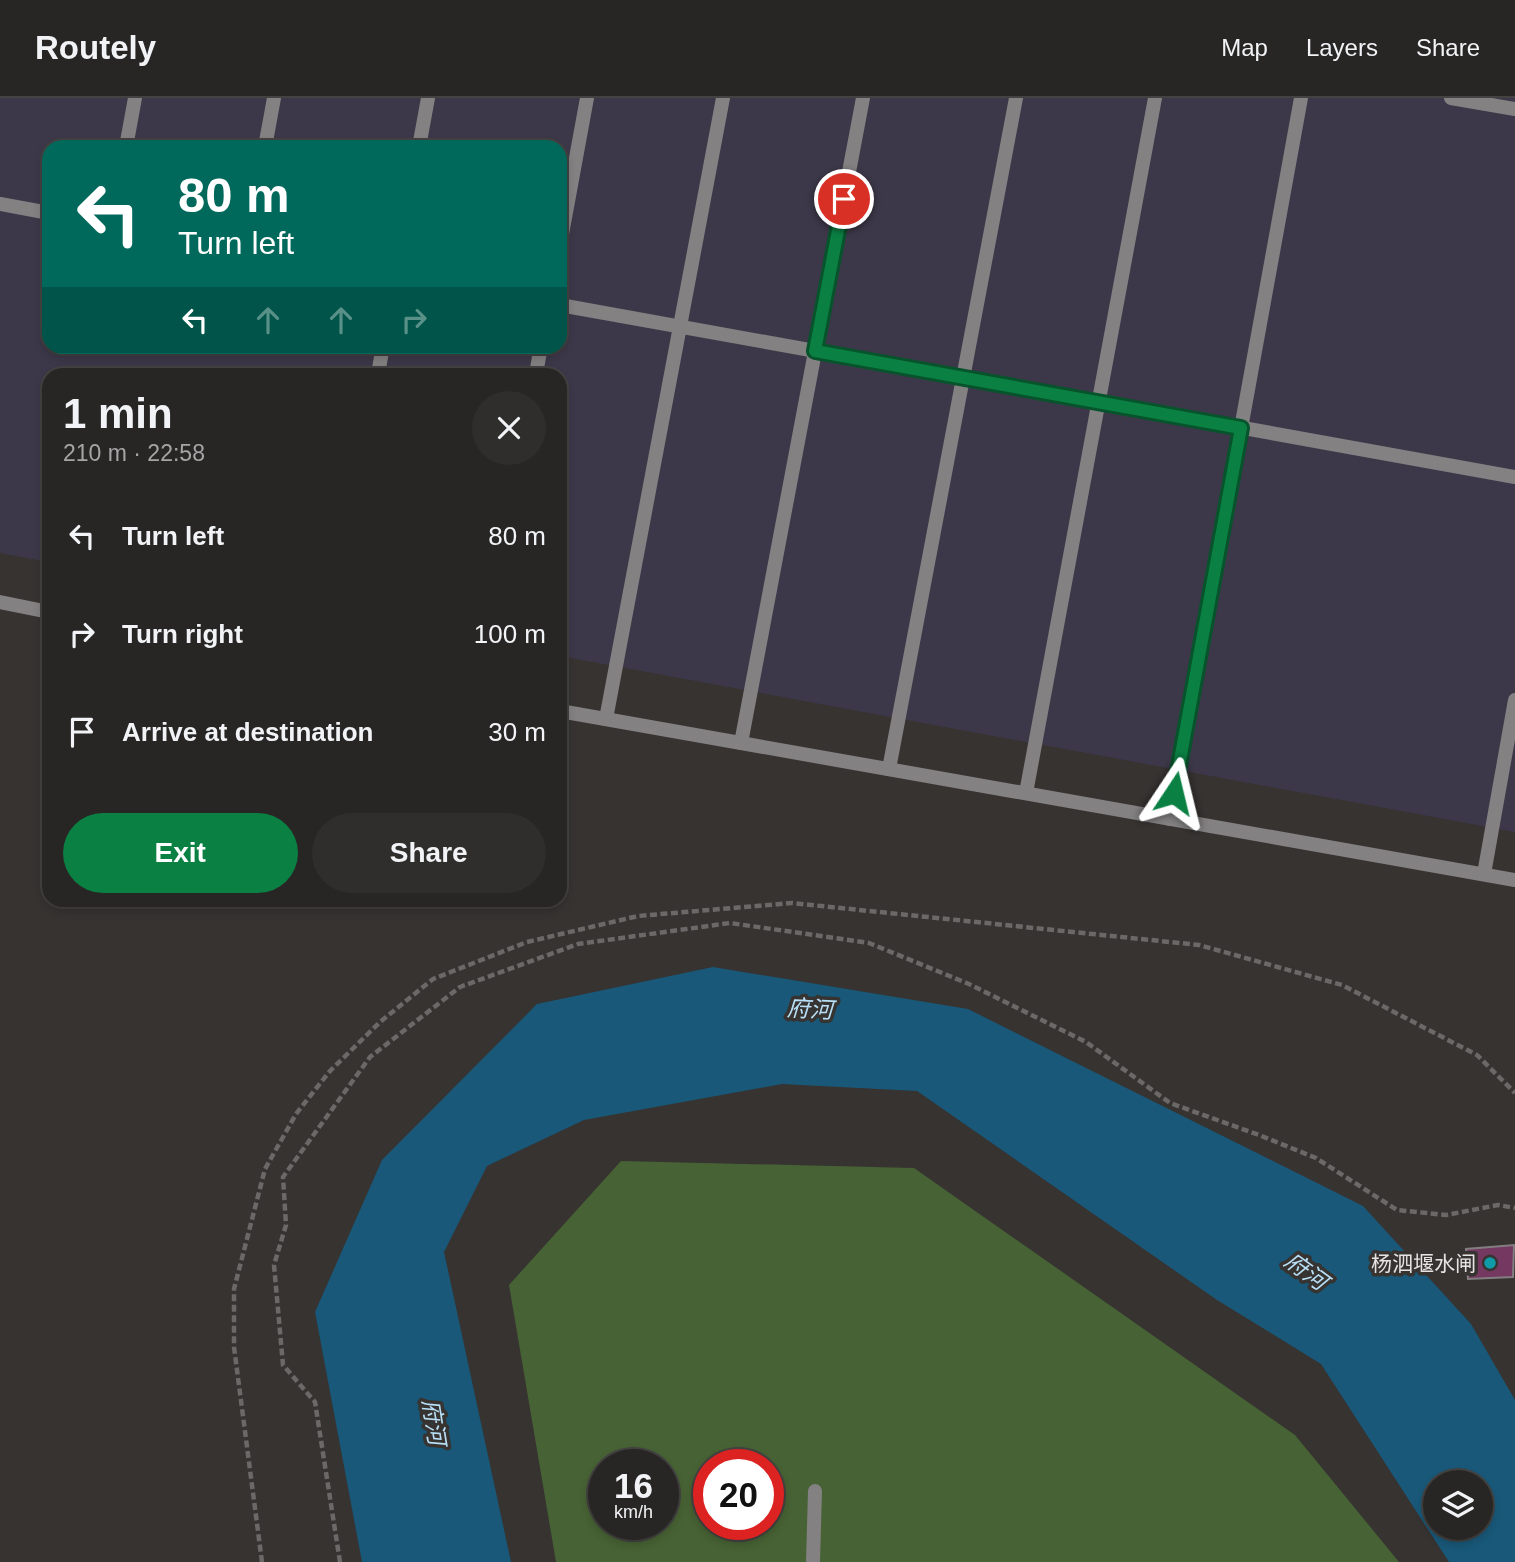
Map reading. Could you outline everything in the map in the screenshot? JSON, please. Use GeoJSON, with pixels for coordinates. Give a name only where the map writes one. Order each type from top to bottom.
{"type":"FeatureCollection","features":[{"type":"Feature","properties":{"kind":"street"},"geometry":{"type":"LineString","coordinates":[[127,140],[135,98]]}},
{"type":"Feature","properties":{"kind":"street"},"geometry":{"type":"LineString","coordinates":[[266,140],[274,98]]}},
{"type":"Feature","properties":{"kind":"street"},"geometry":{"type":"LineString","coordinates":[[420,140],[428,98]]}},
{"type":"Feature","properties":{"kind":"street"},"geometry":{"type":"LineString","coordinates":[[567,207],[587,98]]}},
{"type":"Feature","properties":{"kind":"street"},"geometry":{"type":"LineString","coordinates":[[606,719],[723,98]]}},
{"type":"Feature","properties":{"kind":"street"},"geometry":{"type":"LineString","coordinates":[[741,743],[863,98]]}},
{"type":"Feature","properties":{"kind":"street"},"geometry":{"type":"LineString","coordinates":[[889,769],[1016,98]]}},
{"type":"Feature","properties":{"kind":"street"},"geometry":{"type":"LineString","coordinates":[[1026,793],[1155,98]]}},
{"type":"Feature","properties":{"kind":"street"},"geometry":{"type":"LineString","coordinates":[[1170,819],[1301,98]]}},
{"type":"Feature","properties":{"kind":"street"},"geometry":{"type":"LineString","coordinates":[[1451,98],[1515,109]]}},
{"type":"Feature","properties":{"kind":"street"},"geometry":{"type":"LineString","coordinates":[[0,204],[42,212]]}},
{"type":"Feature","properties":{"kind":"street"},"geometry":{"type":"LineString","coordinates":[[567,306],[1515,477]]}},
{"type":"Feature","properties":{"kind":"street"},"geometry":{"type":"LineString","coordinates":[[0,602],[42,611]]}},
{"type":"Feature","properties":{"kind":"street"},"geometry":{"type":"LineString","coordinates":[[1484,874],[1515,699]]}},
{"type":"Feature","properties":{"kind":"street"},"geometry":{"type":"LineString","coordinates":[[567,712],[1515,880]]}},
{"type":"Feature","properties":{"kind":"street"},"geometry":{"type":"LineString","coordinates":[[813,1562],[815,1491]]}},
{"type":"Feature","properties":{"kind":"path"},"geometry":{"type":"LineString","coordinates":[[262,1562],[234,1347],[234,1289],[265,1169],[296,1114],[330,1071],[380,1022],[433,979],[527,942],[638,916],[792,903],[1199,945],[1342,985],[1477,1055],[1515,1093]]}},
{"type":"Feature","properties":{"kind":"path"},"geometry":{"type":"LineString","coordinates":[[340,1562],[315,1402],[283,1365],[274,1265],[286,1225],[282,1177],[370,1057],[380,1049],[460,987],[578,944],[730,923],[869,943],[970,984],[1086,1042],[1170,1103],[1316,1158],[1397,1210],[1447,1215],[1498,1205],[1515,1208]]}},
{"type":"Feature","properties":{"kind":"shaded area"},"geometry":{"type":"Polygon","coordinates":[[[0,98],[1515,98],[1515,832],[567,657],[567,368],[42,368],[42,561],[0,553],[0,98]]]}},
{"type":"Feature","properties":{"kind":"green space"},"geometry":{"type":"Polygon","coordinates":[[[621,1161],[914,1168],[1295,1435],[1399,1562],[556,1562],[509,1285],[621,1161]]]}},
{"type":"Feature","properties":{"kind":"water","name":"府河"},"geometry":{"type":"Polygon","coordinates":[[[713,967],[968,1009],[1363,1206],[1471,1324],[1515,1400],[1515,1562],[1449,1562],[1435,1540],[1493,1540],[1493,1470],[1423,1470],[1423,1522],[1321,1364],[1217,1300],[917,1091],[782,1084],[584,1120],[487,1166],[444,1252],[511,1562],[362,1562],[315,1312],[382,1160],[537,1004],[713,967]]]}},
{"type":"Feature","properties":{"kind":"building","name":"杨泗堰水闸"},"geometry":{"type":"Polygon","coordinates":[[[1514,1245],[1513,1277],[1468,1279],[1466,1249],[1514,1245]]]}},
{"type":"Feature","properties":{"kind":"waterway"},"geometry":{"type":"LineString","coordinates":[[1412,1270],[1478,1264]]}},
{"type":"Feature","properties":{"kind":"place","name":"杨泗堰水闸"},"geometry":{"type":"Point","coordinates":[1490,1263]}},
{"type":"Feature","properties":{"kind":"route"},"geometry":{"type":"LineString","coordinates":[[844,199],[815,351],[1241,428],[1174,793]]}}]}
